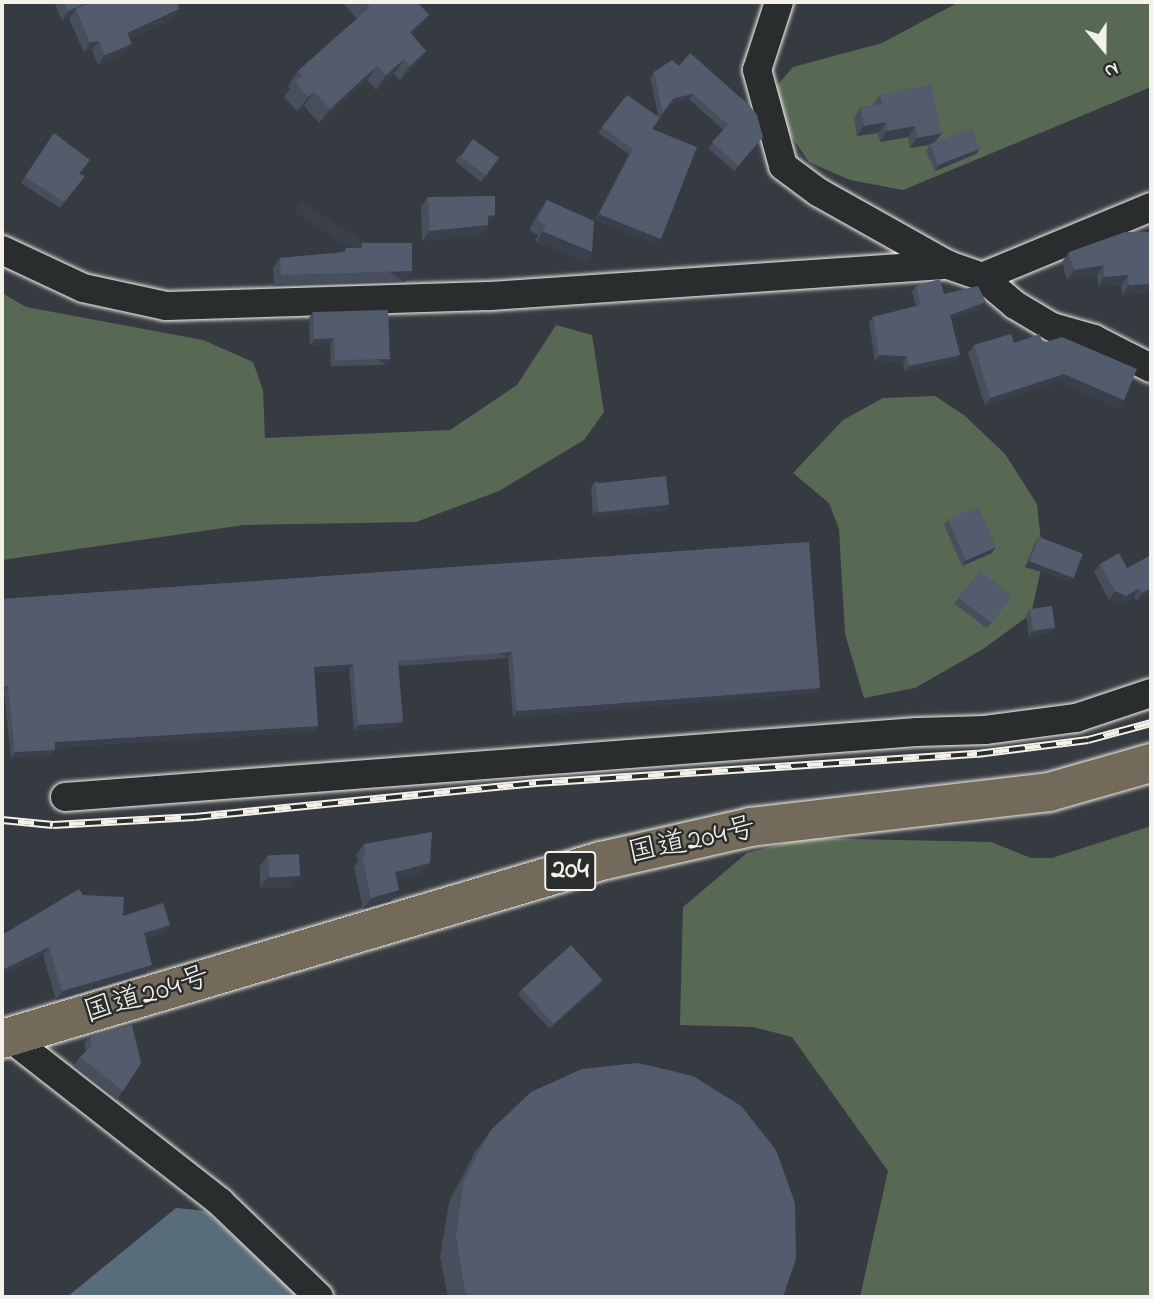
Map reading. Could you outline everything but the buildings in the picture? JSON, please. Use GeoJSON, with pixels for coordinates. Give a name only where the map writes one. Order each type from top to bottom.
{"type":"FeatureCollection","features":[{"type":"Feature","properties":{"kind":"highway","name":"国道204号"},"geometry":{"type":"LineString","coordinates":[[6,1038],[601,861],[751,827],[1049,792],[1151,763]]}},
{"type":"Feature","properties":{"kind":"street"},"geometry":{"type":"LineString","coordinates":[[779,2],[757,70],[783,166],[818,192],[948,265],[982,277],[1015,306],[1052,327],[1094,339],[1151,368]]}},
{"type":"Feature","properties":{"kind":"street"},"geometry":{"type":"LineString","coordinates":[[982,277],[1151,207]]}},
{"type":"Feature","properties":{"kind":"street"},"geometry":{"type":"LineString","coordinates":[[2,250],[83,288],[166,306],[490,296],[948,265]]}},
{"type":"Feature","properties":{"kind":"street"},"geometry":{"type":"LineString","coordinates":[[65,797],[916,732],[985,730],[1076,718],[1151,693]]}},
{"type":"Feature","properties":{"kind":"street"},"geometry":{"type":"LineString","coordinates":[[6,1038],[220,1202],[318,1297]]}},
{"type":"Feature","properties":{"kind":"green space"},"geometry":{"type":"Polygon","coordinates":[[[959,2],[1151,2],[1151,87],[903,190],[850,180],[809,162],[779,118],[774,89],[793,67],[882,43],[959,2]]]}},
{"type":"Feature","properties":{"kind":"green space"},"geometry":{"type":"Polygon","coordinates":[[[2,293],[26,307],[203,340],[253,362],[263,390],[265,438],[450,430],[517,385],[556,325],[592,335],[604,412],[584,440],[499,491],[416,522],[244,525],[2,560],[2,293]]]}},
{"type":"Feature","properties":{"kind":"green space"},"geometry":{"type":"Polygon","coordinates":[[[935,396],[964,415],[1005,454],[1037,504],[1043,560],[1031,614],[983,649],[915,688],[864,698],[845,634],[839,529],[829,503],[793,473],[843,420],[883,398],[935,396]]]}},
{"type":"Feature","properties":{"kind":"green space"},"geometry":{"type":"Polygon","coordinates":[[[1151,826],[1151,1297],[860,1297],[888,1171],[792,1037],[753,1027],[680,1025],[683,907],[747,853],[806,838],[991,842],[1031,858],[1052,858],[1151,826]]]}},
{"type":"Feature","properties":{"kind":"water"},"geometry":{"type":"Polygon","coordinates":[[[176,1208],[206,1211],[299,1297],[67,1297],[176,1208]]]}},
{"type":"Feature","properties":{"kind":"railway"},"geometry":{"type":"LineString","coordinates":[[2,820],[53,825],[195,817],[536,783],[977,754],[1088,740],[1151,723]]}}]}
